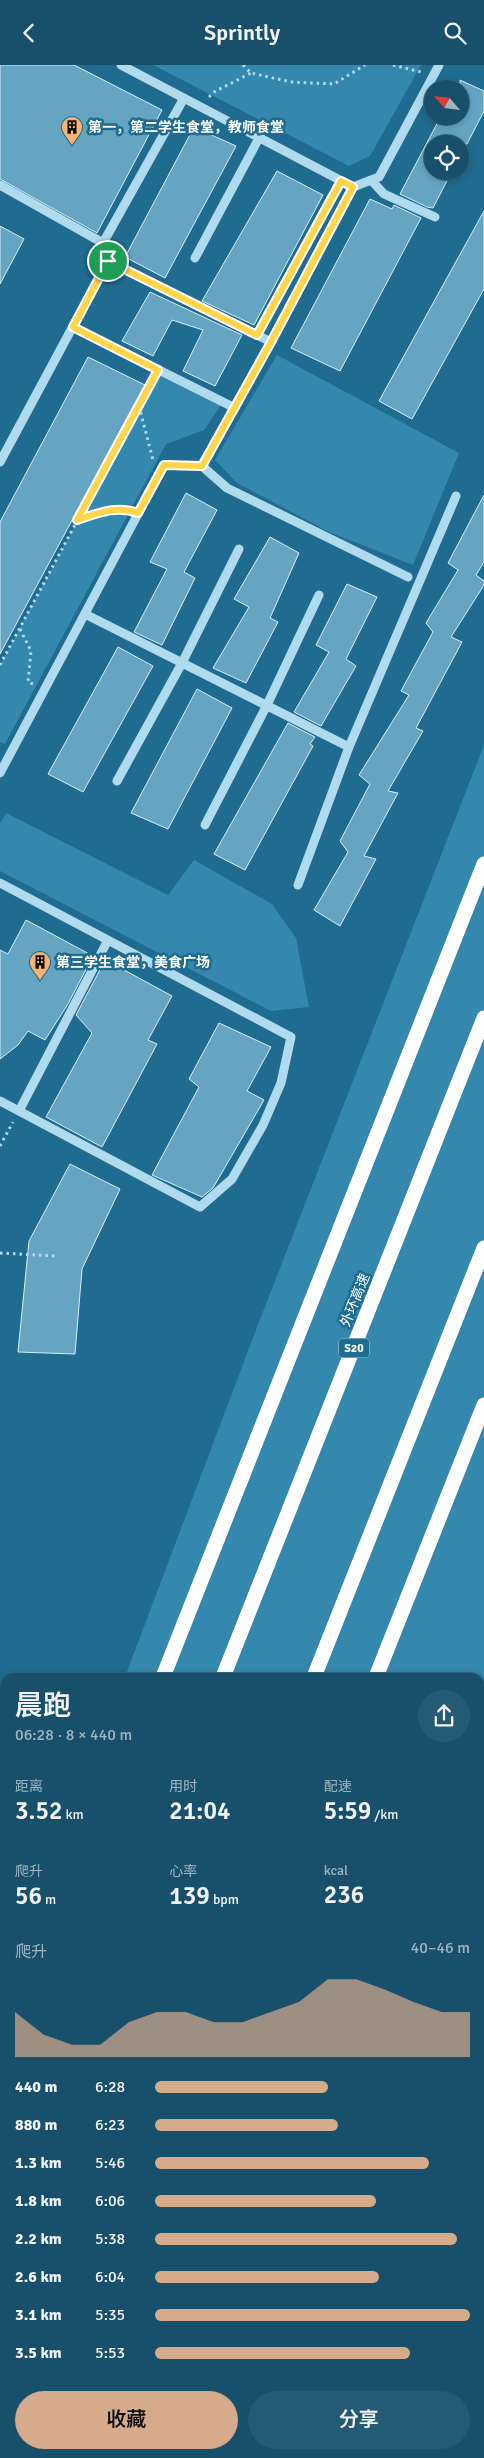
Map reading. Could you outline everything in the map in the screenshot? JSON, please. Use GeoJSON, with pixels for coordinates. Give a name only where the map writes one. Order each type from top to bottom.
{"type":"FeatureCollection","features":[{"type":"Feature","properties":{"kind":"highway"},"geometry":{"type":"LineString","coordinates":[[165,1673],[484,864]]}},
{"type":"Feature","properties":{"kind":"highway","name":"外环高速"},"geometry":{"type":"LineString","coordinates":[[225,1673],[484,1018]]}},
{"type":"Feature","properties":{"kind":"highway"},"geometry":{"type":"LineString","coordinates":[[316,1673],[484,1248]]}},
{"type":"Feature","properties":{"kind":"highway"},"geometry":{"type":"LineString","coordinates":[[378,1673],[484,1405]]}},
{"type":"Feature","properties":{"kind":"street"},"geometry":{"type":"LineString","coordinates":[[121,65],[353,187]]}},
{"type":"Feature","properties":{"kind":"street"},"geometry":{"type":"LineString","coordinates":[[202,466],[271,342],[353,187],[380,177],[438,68]]}},
{"type":"Feature","properties":{"kind":"street"},"geometry":{"type":"LineString","coordinates":[[0,462],[108,261],[103,243],[184,98]]}},
{"type":"Feature","properties":{"kind":"street"},"geometry":{"type":"LineString","coordinates":[[195,258],[259,138]]}},
{"type":"Feature","properties":{"kind":"street"},"geometry":{"type":"LineString","coordinates":[[370,180],[384,194],[435,217]]}},
{"type":"Feature","properties":{"kind":"street"},"geometry":{"type":"LineString","coordinates":[[257,335],[341,181]]}},
{"type":"Feature","properties":{"kind":"street"},"geometry":{"type":"LineString","coordinates":[[0,185],[103,243]]}},
{"type":"Feature","properties":{"kind":"street"},"geometry":{"type":"LineString","coordinates":[[108,261],[271,342]]}},
{"type":"Feature","properties":{"kind":"street"},"geometry":{"type":"LineString","coordinates":[[73,327],[235,408]]}},
{"type":"Feature","properties":{"kind":"street"},"geometry":{"type":"LineString","coordinates":[[0,773],[164,465],[202,466],[227,488],[408,577]]}},
{"type":"Feature","properties":{"kind":"street"},"geometry":{"type":"LineString","coordinates":[[298,885],[349,747],[456,496]]}},
{"type":"Feature","properties":{"kind":"street"},"geometry":{"type":"LineString","coordinates":[[117,781],[182,663],[239,549]]}},
{"type":"Feature","properties":{"kind":"street"},"geometry":{"type":"LineString","coordinates":[[205,825],[267,705],[319,595]]}},
{"type":"Feature","properties":{"kind":"street"},"geometry":{"type":"LineString","coordinates":[[85,613],[349,747]]}},
{"type":"Feature","properties":{"kind":"street"},"geometry":{"type":"LineString","coordinates":[[0,883],[291,1037],[281,1083],[263,1125],[232,1179],[200,1207],[0,1101]]}},
{"type":"Feature","properties":{"kind":"street"},"geometry":{"type":"LineString","coordinates":[[19,1111],[108,940]]}},
{"type":"Feature","properties":{"kind":"path"},"geometry":{"type":"LineString","coordinates":[[243,65],[251,73],[291,82],[334,84],[365,65]]}},
{"type":"Feature","properties":{"kind":"path"},"geometry":{"type":"LineString","coordinates":[[393,65],[419,72],[438,68]]}},
{"type":"Feature","properties":{"kind":"path"},"geometry":{"type":"LineString","coordinates":[[201,107],[214,92],[251,73]]}},
{"type":"Feature","properties":{"kind":"path"},"geometry":{"type":"LineString","coordinates":[[0,665],[158,370]]}},
{"type":"Feature","properties":{"kind":"path"},"geometry":{"type":"LineString","coordinates":[[139,405],[150,455],[159,474]]}},
{"type":"Feature","properties":{"kind":"path"},"geometry":{"type":"LineString","coordinates":[[77,520],[111,509],[127,509],[138,513]]}},
{"type":"Feature","properties":{"kind":"path"},"geometry":{"type":"LineString","coordinates":[[19,629],[31,651],[28,682],[44,690]]}},
{"type":"Feature","properties":{"kind":"path"},"geometry":{"type":"LineString","coordinates":[[0,1146],[19,1111]]}},
{"type":"Feature","properties":{"kind":"path"},"geometry":{"type":"LineString","coordinates":[[0,1253],[55,1256]]}},
{"type":"Feature","properties":{"kind":"shaded area"},"geometry":{"type":"Polygon","coordinates":[[[153,65],[421,65],[370,156],[349,166],[153,65]]]}},
{"type":"Feature","properties":{"kind":"shaded area"},"geometry":{"type":"Polygon","coordinates":[[[277,355],[459,453],[413,565],[329,532],[237,483],[215,460],[277,355]]]}},
{"type":"Feature","properties":{"kind":"shaded area"},"geometry":{"type":"Polygon","coordinates":[[[158,370],[223,402],[204,430],[166,444],[5,744],[0,742],[0,665],[158,370]]]}},
{"type":"Feature","properties":{"kind":"shaded area"},"geometry":{"type":"Polygon","coordinates":[[[484,745],[484,1673],[127,1673],[257,1327],[484,745]]]}},
{"type":"Feature","properties":{"kind":"shaded area"},"geometry":{"type":"Polygon","coordinates":[[[6,813],[168,895],[194,860],[272,904],[296,938],[309,1007],[271,1011],[0,871],[0,823],[6,813]]]}},
{"type":"Feature","properties":{"kind":"building","name":"第一，第二学生食堂，教师食堂"},"geometry":{"type":"Polygon","coordinates":[[[0,65],[74,65],[162,110],[97,233],[0,179],[0,65]]]}},
{"type":"Feature","properties":{"kind":"building"},"geometry":{"type":"Polygon","coordinates":[[[469,84],[484,91],[484,111],[469,140],[469,135],[431,135],[436,125],[469,125],[469,84]]]}},
{"type":"Feature","properties":{"kind":"building"},"geometry":{"type":"Polygon","coordinates":[[[194,127],[236,146],[165,278],[125,257],[194,127]]]}},
{"type":"Feature","properties":{"kind":"building"},"geometry":{"type":"Polygon","coordinates":[[[424,148],[424,180],[447,180],[433,208],[400,194],[424,148]]]}},
{"type":"Feature","properties":{"kind":"building"},"geometry":{"type":"Polygon","coordinates":[[[277,171],[323,195],[254,325],[202,301],[277,171]]]}},
{"type":"Feature","properties":{"kind":"building"},"geometry":{"type":"Polygon","coordinates":[[[370,199],[392,209],[394,205],[421,218],[340,371],[291,348],[370,199]]]}},
{"type":"Feature","properties":{"kind":"building"},"geometry":{"type":"Polygon","coordinates":[[[484,211],[484,289],[412,419],[379,401],[484,211]]]}},
{"type":"Feature","properties":{"kind":"building"},"geometry":{"type":"Polygon","coordinates":[[[0,226],[24,239],[0,284],[0,226]]]}},
{"type":"Feature","properties":{"kind":"building"},"geometry":{"type":"Polygon","coordinates":[[[150,292],[242,335],[215,386],[183,371],[203,330],[172,320],[153,356],[122,341],[150,292]]]}},
{"type":"Feature","properties":{"kind":"building"},"geometry":{"type":"Polygon","coordinates":[[[88,357],[145,385],[0,654],[0,522],[88,357]]]}},
{"type":"Feature","properties":{"kind":"building"},"geometry":{"type":"Polygon","coordinates":[[[186,493],[217,510],[184,572],[195,578],[162,645],[134,632],[167,569],[150,562],[186,493]]]}},
{"type":"Feature","properties":{"kind":"building"},"geometry":{"type":"Polygon","coordinates":[[[484,495],[484,562],[476,575],[484,581],[484,585],[451,637],[462,642],[416,728],[423,731],[388,791],[398,793],[364,856],[376,859],[340,926],[314,910],[348,852],[340,841],[370,784],[359,775],[409,695],[401,691],[433,632],[426,623],[458,570],[448,563],[484,495]]]}},
{"type":"Feature","properties":{"kind":"building"},"geometry":{"type":"Polygon","coordinates":[[[270,537],[299,553],[270,618],[278,622],[246,683],[213,668],[249,607],[234,599],[270,537]]]}},
{"type":"Feature","properties":{"kind":"building"},"geometry":{"type":"Polygon","coordinates":[[[347,584],[377,597],[346,659],[356,666],[321,726],[294,712],[329,652],[316,645],[347,584]]]}},
{"type":"Feature","properties":{"kind":"building"},"geometry":{"type":"Polygon","coordinates":[[[118,647],[153,666],[83,792],[48,774],[118,647]]]}},
{"type":"Feature","properties":{"kind":"building"},"geometry":{"type":"Polygon","coordinates":[[[197,689],[232,708],[168,829],[131,813],[197,689]]]}},
{"type":"Feature","properties":{"kind":"building"},"geometry":{"type":"Polygon","coordinates":[[[288,723],[315,737],[310,744],[313,746],[245,870],[214,854],[288,723]]]}},
{"type":"Feature","properties":{"kind":"building","name":"第三学生食堂，美食广场"},"geometry":{"type":"Polygon","coordinates":[[[26,920],[93,956],[68,1004],[45,1040],[28,1031],[18,1045],[0,1059],[0,950],[8,954],[26,920]]]}},
{"type":"Feature","properties":{"kind":"building"},"geometry":{"type":"Polygon","coordinates":[[[104,962],[114,967],[115,965],[172,996],[148,1040],[157,1044],[102,1147],[46,1117],[92,1033],[76,1015],[104,962]]]}},
{"type":"Feature","properties":{"kind":"building"},"geometry":{"type":"Polygon","coordinates":[[[219,1023],[271,1047],[247,1091],[264,1100],[213,1188],[202,1197],[152,1175],[199,1087],[189,1079],[219,1023]]]}},
{"type":"Feature","properties":{"kind":"building"},"geometry":{"type":"Polygon","coordinates":[[[70,1164],[120,1189],[82,1269],[75,1354],[18,1352],[29,1241],[70,1164]]]}},
{"type":"Feature","properties":{"kind":"place","name":"第一，第二学生食堂，教师食堂"},"geometry":{"type":"Point","coordinates":[72,146]}},
{"type":"Feature","properties":{"kind":"place","name":"第三学生食堂，美食广场"},"geometry":{"type":"Point","coordinates":[40,981]}},
{"type":"Feature","properties":{"kind":"route"},"geometry":{"type":"LineString","coordinates":[[341,181],[353,187],[271,342],[202,466],[164,465],[138,513],[127,509],[111,509],[77,520],[158,370],[73,327],[108,261],[257,335],[341,181]]}}]}
